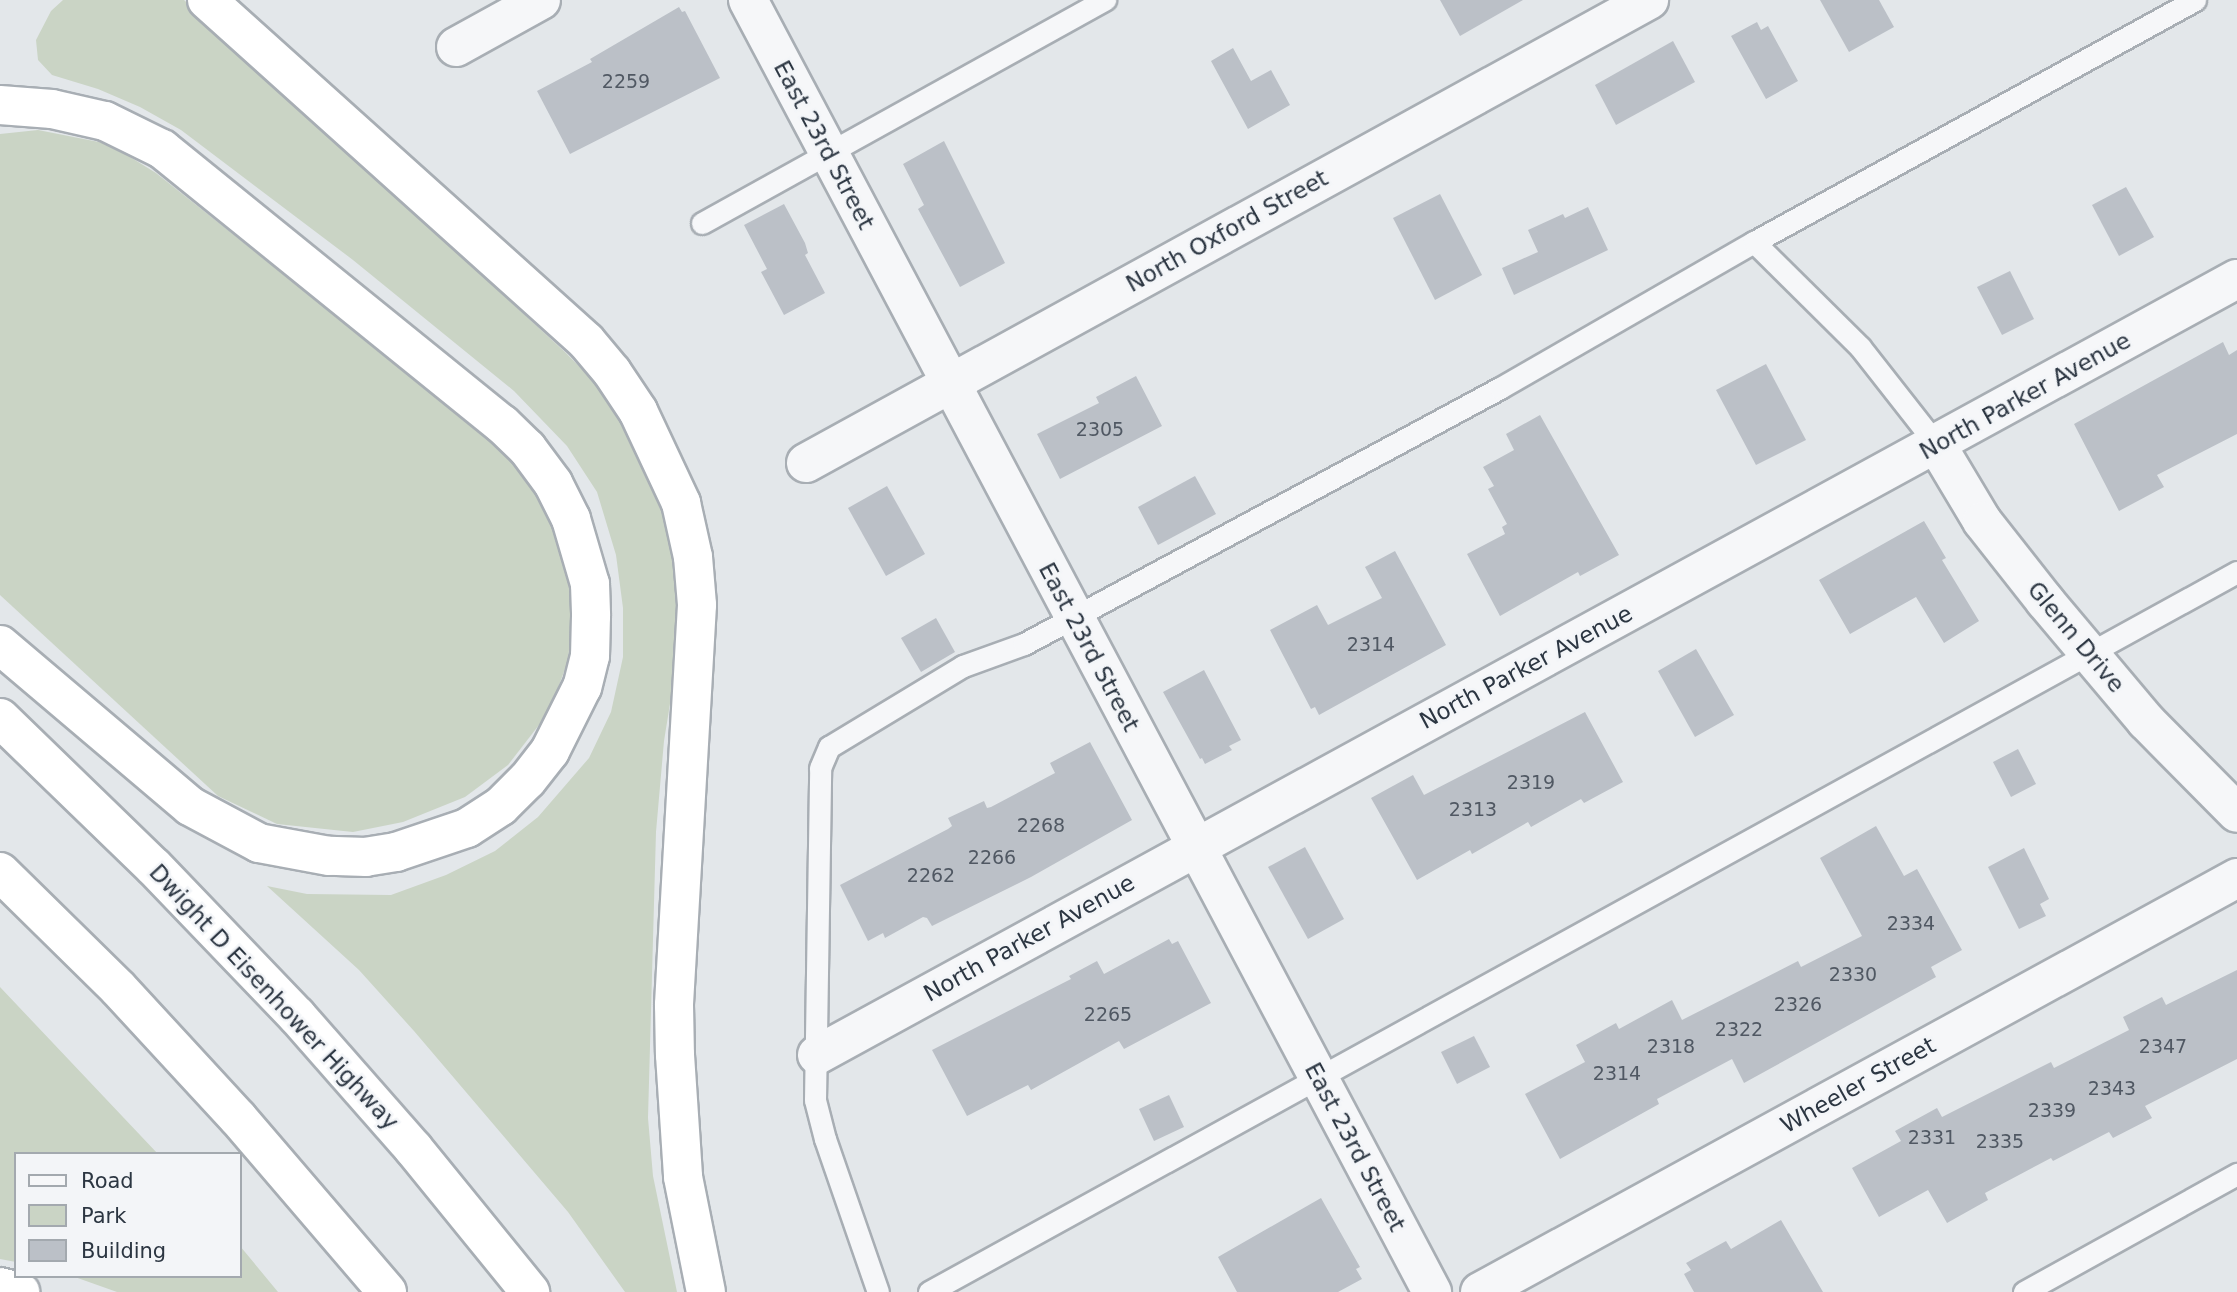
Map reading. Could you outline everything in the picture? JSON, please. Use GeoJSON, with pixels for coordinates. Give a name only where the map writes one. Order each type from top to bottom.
{"type":"FeatureCollection","features":[{"type":"Feature","properties":{"kind":"highway"},"geometry":{"type":"LineString","coordinates":[[207,0],[586,341],[612,372],[638,411],[681,503],[693,557],[697,606],[674,1005],[675,1055],[683,1177],[706,1292]]}},
{"type":"Feature","properties":{"kind":"highway"},"geometry":{"type":"LineString","coordinates":[[240,0],[304,86]]}},
{"type":"Feature","properties":{"kind":"highway"},"geometry":{"type":"LineString","coordinates":[[0,105],[52,109],[105,121],[162,149],[502,424],[527,448],[553,483],[570,519],[590,584],[592,616],[590,656],[582,687],[550,751],[527,780],[501,806],[467,828],[396,852],[366,857],[330,856],[259,843],[190,806],[0,645]]}},
{"type":"Feature","properties":{"kind":"highway","name":"Dwight D Eisenhower Highway"},"geometry":{"type":"LineString","coordinates":[[0,718],[98,811],[297,1016],[413,1148],[530,1292]]}},
{"type":"Feature","properties":{"kind":"highway"},"geometry":{"type":"LineString","coordinates":[[0,872],[118,988],[238,1118],[387,1292]]}},
{"type":"Feature","properties":{"kind":"highway"},"geometry":{"type":"LineString","coordinates":[[0,1287],[20,1292]]}},
{"type":"Feature","properties":{"kind":"street"},"geometry":{"type":"LineString","coordinates":[[456,47],[541,0]]}},
{"type":"Feature","properties":{"kind":"street","name":"East 23rd Street"},"geometry":{"type":"LineString","coordinates":[[748,0],[1432,1292]]}},
{"type":"Feature","properties":{"kind":"street","name":"North Oxford Street"},"geometry":{"type":"LineString","coordinates":[[806,463],[1649,0]]}},
{"type":"Feature","properties":{"kind":"street","name":"North Parker Avenue"},"geometry":{"type":"LineString","coordinates":[[817,1055],[2237,279]]}},
{"type":"Feature","properties":{"kind":"street","name":"Glenn Drive"},"geometry":{"type":"LineString","coordinates":[[1937,444],[1982,521],[2089,653],[2146,721],[2237,813]]}},
{"type":"Feature","properties":{"kind":"street","name":"Wheeler Street"},"geometry":{"type":"LineString","coordinates":[[1480,1292],[2237,878]]}},
{"type":"Feature","properties":{"kind":"lane"},"geometry":{"type":"LineString","coordinates":[[702,223],[1104,0]]}},
{"type":"Feature","properties":{"kind":"lane"},"geometry":{"type":"LineString","coordinates":[[878,1292],[825,1139],[815,1100],[820,768],[829,747],[963,666],[1024,643],[1500,388],[1754,242],[2195,0]]}},
{"type":"Feature","properties":{"kind":"lane"},"geometry":{"type":"LineString","coordinates":[[1754,242],[1860,347],[1937,444]]}},
{"type":"Feature","properties":{"kind":"lane"},"geometry":{"type":"LineString","coordinates":[[929,1292],[2237,572]]}},
{"type":"Feature","properties":{"kind":"lane"},"geometry":{"type":"LineString","coordinates":[[2024,1292],[2237,1174]]}},
{"type":"Feature","properties":{"kind":"green space"},"geometry":{"type":"Polygon","coordinates":[[[63,0],[184,0],[566,353],[606,394],[623,417],[665,501],[684,617],[664,741],[656,832],[648,1118],[653,1176],[677,1292],[625,1292],[568,1212],[414,1031],[359,970],[267,886],[307,894],[391,895],[446,875],[495,851],[538,817],[589,758],[611,712],[623,657],[623,608],[616,555],[597,492],[567,446],[514,391],[353,260],[181,130],[140,107],[98,89],[52,75],[38,60],[36,40],[51,11],[63,0]]]}},
{"type":"Feature","properties":{"kind":"green space"},"geometry":{"type":"Polygon","coordinates":[[[38,130],[109,144],[156,173],[476,427],[524,473],[549,505],[566,549],[573,609],[568,661],[549,712],[508,765],[465,797],[403,822],[353,832],[277,824],[218,796],[0,595],[0,134],[38,130]]]}},
{"type":"Feature","properties":{"kind":"green space"},"geometry":{"type":"Polygon","coordinates":[[[0,987],[156,1152],[14,1152],[14,1262],[0,1259],[0,987]]]}},
{"type":"Feature","properties":{"kind":"green space"},"geometry":{"type":"Polygon","coordinates":[[[242,1248],[278,1292],[117,1292],[78,1278],[242,1278],[242,1248]]]}},
{"type":"Feature","properties":{"kind":"building"},"geometry":{"type":"Polygon","coordinates":[[[1440,0],[1523,0],[1460,36],[1440,0]]]}},
{"type":"Feature","properties":{"kind":"building"},"geometry":{"type":"Polygon","coordinates":[[[1820,0],[1879,0],[1894,27],[1849,52],[1820,0]]]}},
{"type":"Feature","properties":{"kind":"building"},"geometry":{"type":"Polygon","coordinates":[[[679,7],[682,12],[685,11],[720,78],[570,154],[537,91],[592,62],[590,59],[679,7]]]}},
{"type":"Feature","properties":{"kind":"building"},"geometry":{"type":"Polygon","coordinates":[[[1757,22],[1761,30],[1768,26],[1798,81],[1766,99],[1731,36],[1757,22]]]}},
{"type":"Feature","properties":{"kind":"building"},"geometry":{"type":"Polygon","coordinates":[[[1673,41],[1695,82],[1616,125],[1595,85],[1673,41]]]}},
{"type":"Feature","properties":{"kind":"building"},"geometry":{"type":"Polygon","coordinates":[[[1233,48],[1251,81],[1271,70],[1290,105],[1248,129],[1211,61],[1233,48]]]}},
{"type":"Feature","properties":{"kind":"building"},"geometry":{"type":"Polygon","coordinates":[[[944,141],[1005,263],[960,287],[918,209],[924,205],[903,164],[944,141]]]}},
{"type":"Feature","properties":{"kind":"building"},"geometry":{"type":"Polygon","coordinates":[[[2126,187],[2154,237],[2119,256],[2092,205],[2126,187]]]}},
{"type":"Feature","properties":{"kind":"building"},"geometry":{"type":"Polygon","coordinates":[[[1440,194],[1482,275],[1435,300],[1393,218],[1440,194]]]}},
{"type":"Feature","properties":{"kind":"building"},"geometry":{"type":"Polygon","coordinates":[[[784,204],[805,243],[808,253],[805,255],[825,293],[784,315],[761,272],[767,269],[744,225],[784,204]]]}},
{"type":"Feature","properties":{"kind":"building"},"geometry":{"type":"Polygon","coordinates":[[[1588,207],[1608,250],[1514,295],[1502,268],[1538,252],[1528,230],[1563,214],[1565,218],[1588,207]]]}},
{"type":"Feature","properties":{"kind":"building"},"geometry":{"type":"Polygon","coordinates":[[[2010,271],[2034,319],[2002,335],[1977,287],[2010,271]]]}},
{"type":"Feature","properties":{"kind":"building"},"geometry":{"type":"Polygon","coordinates":[[[2223,342],[2229,355],[2237,350],[2237,434],[2157,475],[2164,487],[2119,511],[2074,424],[2223,342]]]}},
{"type":"Feature","properties":{"kind":"building"},"geometry":{"type":"Polygon","coordinates":[[[1766,364],[1806,440],[1756,465],[1716,390],[1766,364]]]}},
{"type":"Feature","properties":{"kind":"building"},"geometry":{"type":"Polygon","coordinates":[[[1136,376],[1162,426],[1060,479],[1037,434],[1099,403],[1096,397],[1136,376]]]}},
{"type":"Feature","properties":{"kind":"building"},"geometry":{"type":"Polygon","coordinates":[[[1540,415],[1619,555],[1580,576],[1578,572],[1500,616],[1467,554],[1505,534],[1502,527],[1507,524],[1488,489],[1494,486],[1483,467],[1514,450],[1506,434],[1540,415]]]}},
{"type":"Feature","properties":{"kind":"building"},"geometry":{"type":"Polygon","coordinates":[[[1195,476],[1216,514],[1158,545],[1138,507],[1195,476]]]}},
{"type":"Feature","properties":{"kind":"building"},"geometry":{"type":"Polygon","coordinates":[[[887,486],[925,554],[886,576],[848,508],[887,486]]]}},
{"type":"Feature","properties":{"kind":"building"},"geometry":{"type":"Polygon","coordinates":[[[1924,521],[1946,558],[1942,560],[1979,621],[1944,643],[1916,597],[1850,634],[1819,580],[1924,521]]]}},
{"type":"Feature","properties":{"kind":"building"},"geometry":{"type":"Polygon","coordinates":[[[1395,551],[1446,645],[1319,715],[1315,707],[1311,709],[1270,630],[1317,605],[1328,625],[1382,598],[1365,567],[1395,551]]]}},
{"type":"Feature","properties":{"kind":"building"},"geometry":{"type":"Polygon","coordinates":[[[936,618],[955,652],[921,672],[901,638],[936,618]]]}},
{"type":"Feature","properties":{"kind":"building"},"geometry":{"type":"Polygon","coordinates":[[[1696,649],[1734,715],[1695,737],[1658,671],[1696,649]]]}},
{"type":"Feature","properties":{"kind":"building"},"geometry":{"type":"Polygon","coordinates":[[[1204,670],[1241,740],[1229,746],[1232,750],[1205,764],[1163,692],[1204,670]]]}},
{"type":"Feature","properties":{"kind":"building"},"geometry":{"type":"Polygon","coordinates":[[[1585,712],[1623,782],[1584,803],[1581,799],[1531,827],[1528,822],[1472,854],[1470,850],[1417,880],[1371,798],[1413,775],[1424,795],[1585,712]]]}},
{"type":"Feature","properties":{"kind":"building"},"geometry":{"type":"Polygon","coordinates":[[[1090,742],[1132,820],[1031,877],[932,926],[927,918],[923,917],[885,938],[883,933],[868,941],[840,885],[948,829],[952,826],[948,818],[984,801],[987,808],[991,807],[1055,773],[1050,763],[1090,742]]]}},
{"type":"Feature","properties":{"kind":"building"},"geometry":{"type":"Polygon","coordinates":[[[2018,749],[2036,784],[2011,797],[1993,762],[2018,749]]]}},
{"type":"Feature","properties":{"kind":"building"},"geometry":{"type":"Polygon","coordinates":[[[1876,826],[1904,876],[1917,869],[1962,950],[1931,967],[1936,977],[1744,1083],[1732,1059],[1657,1099],[1659,1104],[1560,1159],[1525,1094],[1585,1062],[1576,1045],[1616,1023],[1619,1029],[1672,1000],[1682,1020],[1798,961],[1801,967],[1862,936],[1820,858],[1876,826]]]}},
{"type":"Feature","properties":{"kind":"building"},"geometry":{"type":"Polygon","coordinates":[[[1305,847],[1344,919],[1308,939],[1268,867],[1305,847]]]}},
{"type":"Feature","properties":{"kind":"building"},"geometry":{"type":"Polygon","coordinates":[[[2024,848],[2049,899],[2040,904],[2046,916],[2019,929],[1988,867],[2024,848]]]}},
{"type":"Feature","properties":{"kind":"building"},"geometry":{"type":"Polygon","coordinates":[[[1169,939],[1172,944],[1178,941],[1211,1003],[1124,1049],[1119,1041],[1031,1090],[1028,1085],[967,1116],[932,1050],[1071,979],[1069,976],[1097,961],[1104,974],[1169,939]]]}},
{"type":"Feature","properties":{"kind":"building"},"geometry":{"type":"Polygon","coordinates":[[[2237,970],[2237,1059],[2145,1106],[2152,1118],[2113,1138],[2109,1132],[2053,1161],[2051,1158],[1985,1193],[1988,1200],[1947,1223],[1928,1190],[1879,1217],[1852,1168],[1901,1141],[1895,1131],[1937,1108],[1942,1117],[2051,1062],[2054,1068],[2129,1030],[2123,1017],[2162,997],[2166,1005],[2237,970]]]}},
{"type":"Feature","properties":{"kind":"building"},"geometry":{"type":"Polygon","coordinates":[[[1474,1036],[1490,1067],[1457,1084],[1441,1052],[1474,1036]]]}},
{"type":"Feature","properties":{"kind":"building"},"geometry":{"type":"Polygon","coordinates":[[[1169,1095],[1184,1127],[1154,1141],[1139,1109],[1169,1095]]]}},
{"type":"Feature","properties":{"kind":"building"},"geometry":{"type":"Polygon","coordinates":[[[1321,1198],[1360,1267],[1356,1269],[1362,1279],[1338,1292],[1237,1292],[1218,1257],[1321,1198]]]}},
{"type":"Feature","properties":{"kind":"building"},"geometry":{"type":"Polygon","coordinates":[[[1781,1220],[1823,1292],[1694,1292],[1684,1274],[1691,1270],[1686,1263],[1726,1241],[1731,1249],[1781,1220]]]}}]}
